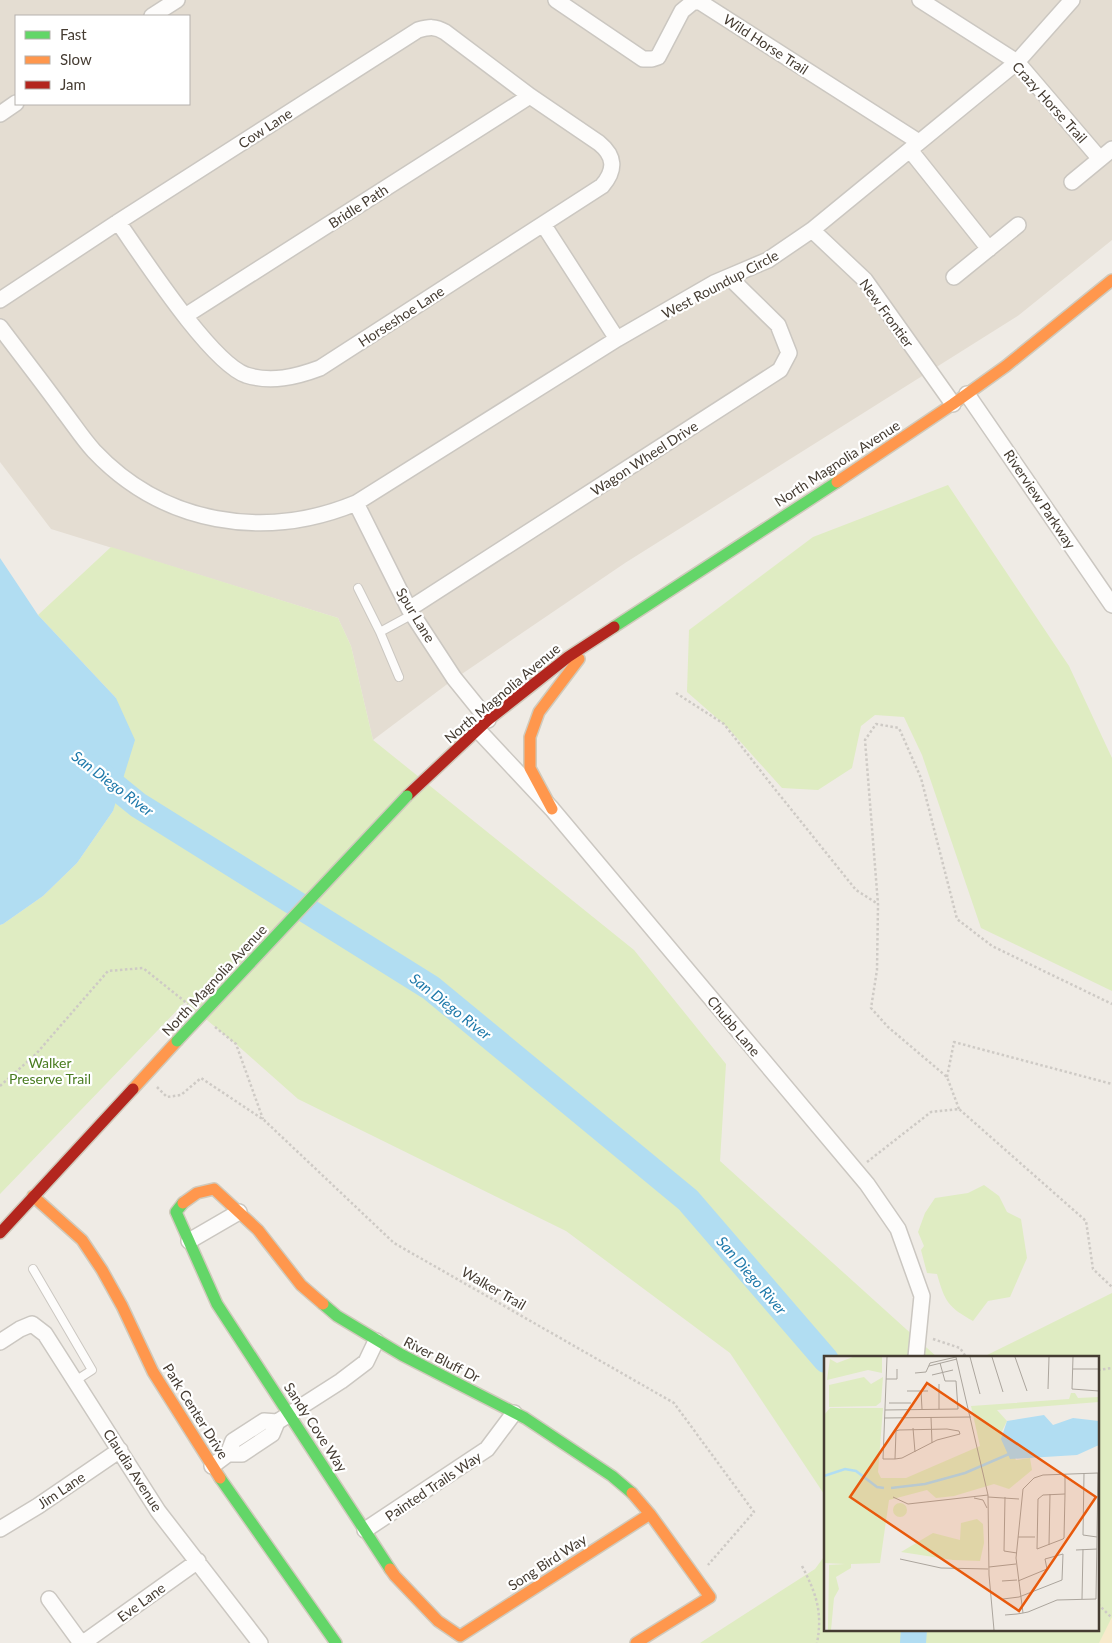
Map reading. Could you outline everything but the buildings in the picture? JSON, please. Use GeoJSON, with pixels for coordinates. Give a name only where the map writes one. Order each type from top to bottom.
{"type":"FeatureCollection","features":[{"type":"Feature","properties":{"kind":"street"},"geometry":{"type":"LineString","coordinates":[[154,15],[177,0]]}},
{"type":"Feature","properties":{"kind":"street","name":"Wild Horse Trail"},"geometry":{"type":"LineString","coordinates":[[556,0],[643,58],[652,59],[658,57],[682,11],[694,2],[700,2],[914,146],[989,249]]}},
{"type":"Feature","properties":{"kind":"street","name":"Crazy Horse Trail"},"geometry":{"type":"LineString","coordinates":[[920,0],[1017,62],[1106,154],[1072,182]]}},
{"type":"Feature","properties":{"kind":"street","name":"West Roundup Circle"},"geometry":{"type":"LineString","coordinates":[[0,327],[93,450],[122,477],[156,498],[203,516],[234,522],[280,523],[333,512],[356,503],[617,339],[714,283],[730,278],[768,260],[812,230],[1017,62],[1072,0]]}},
{"type":"Feature","properties":{"kind":"street","name":"Cow Lane"},"geometry":{"type":"LineString","coordinates":[[0,300],[418,30],[429,27],[438,28],[445,32],[530,96]]}},
{"type":"Feature","properties":{"kind":"street","name":"Horseshoe Lane"},"geometry":{"type":"LineString","coordinates":[[118,222],[186,316],[222,360],[245,375],[273,380],[300,376],[320,368],[602,186],[608,178],[611,159],[608,150],[530,96]]}},
{"type":"Feature","properties":{"kind":"street","name":"Bridle Path"},"geometry":{"type":"LineString","coordinates":[[186,316],[530,96]]}},
{"type":"Feature","properties":{"kind":"street"},"geometry":{"type":"LineString","coordinates":[[0,114],[15,104]]}},
{"type":"Feature","properties":{"kind":"street"},"geometry":{"type":"LineString","coordinates":[[543,224],[617,339]]}},
{"type":"Feature","properties":{"kind":"street"},"geometry":{"type":"LineString","coordinates":[[954,277],[1018,225]]}},
{"type":"Feature","properties":{"kind":"street","name":"New Frontier"},"geometry":{"type":"LineString","coordinates":[[812,230],[864,280],[953,404]]}},
{"type":"Feature","properties":{"kind":"street","name":"Wagon Wheel Drive"},"geometry":{"type":"LineString","coordinates":[[411,611],[780,370],[789,352],[778,325],[730,278]]}},
{"type":"Feature","properties":{"kind":"street","name":"North Magnolia Avenue"},"geometry":{"type":"LineString","coordinates":[[0,1233],[407,796],[482,725],[568,657],[968,394],[1006,366],[1112,280]]}},
{"type":"Feature","properties":{"kind":"street","name":"Riverview Parkway"},"geometry":{"type":"LineString","coordinates":[[968,394],[1112,605]]}},
{"type":"Feature","properties":{"kind":"street","name":"Spur Lane"},"geometry":{"type":"LineString","coordinates":[[356,503],[411,611],[482,725]]}},
{"type":"Feature","properties":{"kind":"street"},"geometry":{"type":"LineString","coordinates":[[552,809],[530,768],[530,738],[539,712],[596,638]]}},
{"type":"Feature","properties":{"kind":"street","name":"Chubb Lane"},"geometry":{"type":"LineString","coordinates":[[482,725],[856,1171],[898,1228],[922,1296],[916,1356]]}},
{"type":"Feature","properties":{"kind":"street","name":"River Bluff Dr"},"geometry":{"type":"LineString","coordinates":[[176,1212],[189,1197],[204,1189],[214,1189],[258,1230],[301,1284],[337,1316],[376,1341],[514,1413],[560,1440],[612,1476],[633,1494],[650,1514],[710,1597],[636,1643]]}},
{"type":"Feature","properties":{"kind":"street","name":"Park Center Drive"},"geometry":{"type":"LineString","coordinates":[[33,1196],[82,1240],[102,1270],[122,1306],[153,1372],[212,1466],[336,1643]]}},
{"type":"Feature","properties":{"kind":"street","name":"Sandy Cove Way"},"geometry":{"type":"LineString","coordinates":[[176,1212],[217,1304],[283,1418],[366,1530],[395,1576],[438,1621],[460,1636]]}},
{"type":"Feature","properties":{"kind":"street"},"geometry":{"type":"LineString","coordinates":[[189,1241],[239,1212]]}},
{"type":"Feature","properties":{"kind":"street","name":"Claudia Avenue"},"geometry":{"type":"LineString","coordinates":[[0,1342],[20,1329],[32,1324],[45,1334],[158,1511],[260,1643]]}},
{"type":"Feature","properties":{"kind":"street"},"geometry":{"type":"LineString","coordinates":[[212,1466],[228,1454],[242,1454],[272,1434],[283,1418],[341,1381],[366,1362],[376,1341]]}},
{"type":"Feature","properties":{"kind":"street","name":"Painted Trails Way"},"geometry":{"type":"LineString","coordinates":[[366,1530],[487,1449],[514,1413]]}},
{"type":"Feature","properties":{"kind":"street","name":"Jim Lane"},"geometry":{"type":"LineString","coordinates":[[0,1529],[38,1506],[120,1450]]}},
{"type":"Feature","properties":{"kind":"street","name":"Song Bird Way"},"geometry":{"type":"LineString","coordinates":[[460,1636],[650,1514]]}},
{"type":"Feature","properties":{"kind":"street","name":"Eve Lane"},"geometry":{"type":"LineString","coordinates":[[82,1643],[198,1561]]}},
{"type":"Feature","properties":{"kind":"street"},"geometry":{"type":"LineString","coordinates":[[49,1599],[82,1643]]}},
{"type":"Feature","properties":{"kind":"lane"},"geometry":{"type":"LineString","coordinates":[[358,588],[400,677]]}},
{"type":"Feature","properties":{"kind":"lane"},"geometry":{"type":"LineString","coordinates":[[380,632],[411,611]]}},
{"type":"Feature","properties":{"kind":"lane"},"geometry":{"type":"LineString","coordinates":[[32,1269],[92,1370],[75,1381]]}},
{"type":"Feature","properties":{"kind":"path"},"geometry":{"type":"LineString","coordinates":[[676,693],[724,724],[856,890],[878,904]]}},
{"type":"Feature","properties":{"kind":"path"},"geometry":{"type":"LineString","coordinates":[[1112,1004],[992,946],[957,920],[922,778],[899,728],[876,724],[865,740],[878,904],[877,970],[871,1008],[888,1027],[947,1077],[960,1109],[1086,1221],[1093,1269],[1112,1287]]}},
{"type":"Feature","properties":{"kind":"path"},"geometry":{"type":"LineString","coordinates":[[0,1086],[36,1054],[108,970],[143,968],[193,1008]]}},
{"type":"Feature","properties":{"kind":"path"},"geometry":{"type":"LineString","coordinates":[[214,1026],[236,1044],[264,1120]]}},
{"type":"Feature","properties":{"kind":"path"},"geometry":{"type":"LineString","coordinates":[[947,1077],[954,1042],[1112,1084]]}},
{"type":"Feature","properties":{"kind":"path","name":"Walker Trail"},"geometry":{"type":"LineString","coordinates":[[145,1076],[167,1097],[181,1096],[201,1078],[264,1120],[394,1243],[674,1403],[754,1512],[697,1577]]}},
{"type":"Feature","properties":{"kind":"path"},"geometry":{"type":"LineString","coordinates":[[856,1171],[931,1112],[960,1109]]}},
{"type":"Feature","properties":{"kind":"path"},"geometry":{"type":"LineString","coordinates":[[918,1334],[960,1348],[965,1356]]}},
{"type":"Feature","properties":{"kind":"path"},"geometry":{"type":"LineString","coordinates":[[802,1566],[813,1587],[819,1609],[820,1628],[816,1643]]}},
{"type":"Feature","properties":{"kind":"path"},"geometry":{"type":"LineString","coordinates":[[1100,1606],[1112,1618]]}},
{"type":"Feature","properties":{"kind":"shaded area"},"geometry":{"type":"Polygon","coordinates":[[[0,0],[1112,0],[1112,240],[1019,315],[625,563],[450,682],[373,740],[351,646],[338,618],[51,529],[0,462],[0,0]]]}},
{"type":"Feature","properties":{"kind":"green space"},"geometry":{"type":"Polygon","coordinates":[[[948,485],[1069,666],[1112,758],[1112,991],[981,928],[922,755],[904,717],[875,715],[861,726],[852,768],[818,790],[782,788],[727,727],[687,692],[689,630],[813,537],[948,485]]]}},
{"type":"Feature","properties":{"kind":"green space","name":"Walker Preserve Trail"},"geometry":{"type":"Polygon","coordinates":[[[111,547],[338,618],[351,646],[373,740],[634,950],[726,1064],[720,1161],[936,1356],[824,1356],[824,1494],[730,1353],[566,1231],[298,1099],[185,1002],[0,1194],[0,925],[43,896],[77,863],[113,811],[116,698],[38,615],[111,547]]]}},
{"type":"Feature","properties":{"kind":"green space"},"geometry":{"type":"Polygon","coordinates":[[[984,1185],[999,1196],[1007,1212],[1021,1219],[1027,1258],[1010,1297],[988,1301],[973,1321],[958,1312],[949,1303],[942,1291],[937,1274],[927,1273],[921,1250],[924,1246],[918,1232],[925,1213],[935,1198],[968,1193],[984,1185]]]}},
{"type":"Feature","properties":{"kind":"green space"},"geometry":{"type":"Polygon","coordinates":[[[1112,1293],[1112,1643],[700,1643],[815,1569],[824,1557],[824,1630],[1100,1630],[1100,1356],[985,1356],[1112,1293]]]}},
{"type":"Feature","properties":{"kind":"sand"},"geometry":{"type":"Polygon","coordinates":[[[1112,1617],[1112,1643],[1099,1643],[1112,1617]]]}},
{"type":"Feature","properties":{"kind":"water"},"geometry":{"type":"Polygon","coordinates":[[[0,558],[38,615],[116,698],[135,740],[113,811],[77,863],[43,896],[0,925],[0,558]]]}},
{"type":"Feature","properties":{"kind":"waterway","name":"San Diego River"},"geometry":{"type":"LineString","coordinates":[[91,767],[138,805],[431,988],[688,1200],[824,1358]]}},
{"type":"Feature","properties":{"kind":"waterway","name":"San Diego River"},"geometry":{"type":"LineString","coordinates":[[913,1643],[914,1630]]}},
{"type":"Feature","properties":{"kind":"traffic: fast"},"geometry":{"type":"LineString","coordinates":[[614,627],[837,482]]}},
{"type":"Feature","properties":{"kind":"traffic: fast"},"geometry":{"type":"LineString","coordinates":[[177,1041],[407,796]]}},
{"type":"Feature","properties":{"kind":"traffic: fast"},"geometry":{"type":"LineString","coordinates":[[183,1203],[176,1212],[217,1304],[390,1569]]}},
{"type":"Feature","properties":{"kind":"traffic: fast"},"geometry":{"type":"LineString","coordinates":[[323,1304],[337,1316],[402,1355],[525,1418],[612,1476],[632,1493]]}},
{"type":"Feature","properties":{"kind":"traffic: fast"},"geometry":{"type":"LineString","coordinates":[[220,1478],[336,1643]]}},
{"type":"Feature","properties":{"kind":"traffic: slow"},"geometry":{"type":"LineString","coordinates":[[837,482],[1006,366],[1112,280]]}},
{"type":"Feature","properties":{"kind":"traffic: slow"},"geometry":{"type":"LineString","coordinates":[[552,809],[530,768],[530,737],[539,712],[579,659]]}},
{"type":"Feature","properties":{"kind":"traffic: slow"},"geometry":{"type":"LineString","coordinates":[[133,1089],[177,1041]]}},
{"type":"Feature","properties":{"kind":"traffic: slow"},"geometry":{"type":"LineString","coordinates":[[183,1203],[197,1193],[214,1189],[258,1230],[301,1285],[323,1304]]}},
{"type":"Feature","properties":{"kind":"traffic: slow"},"geometry":{"type":"LineString","coordinates":[[33,1196],[82,1240],[102,1270],[122,1306],[153,1372],[220,1478]]}},
{"type":"Feature","properties":{"kind":"traffic: slow"},"geometry":{"type":"LineString","coordinates":[[632,1493],[650,1514],[710,1597],[636,1643]]}},
{"type":"Feature","properties":{"kind":"traffic: slow"},"geometry":{"type":"LineString","coordinates":[[390,1569],[438,1621],[460,1636],[650,1514]]}},
{"type":"Feature","properties":{"kind":"traffic: jam"},"geometry":{"type":"LineString","coordinates":[[407,796],[488,720],[568,657],[614,627]]}},
{"type":"Feature","properties":{"kind":"traffic: jam"},"geometry":{"type":"LineString","coordinates":[[0,1233],[133,1089]]}}]}
